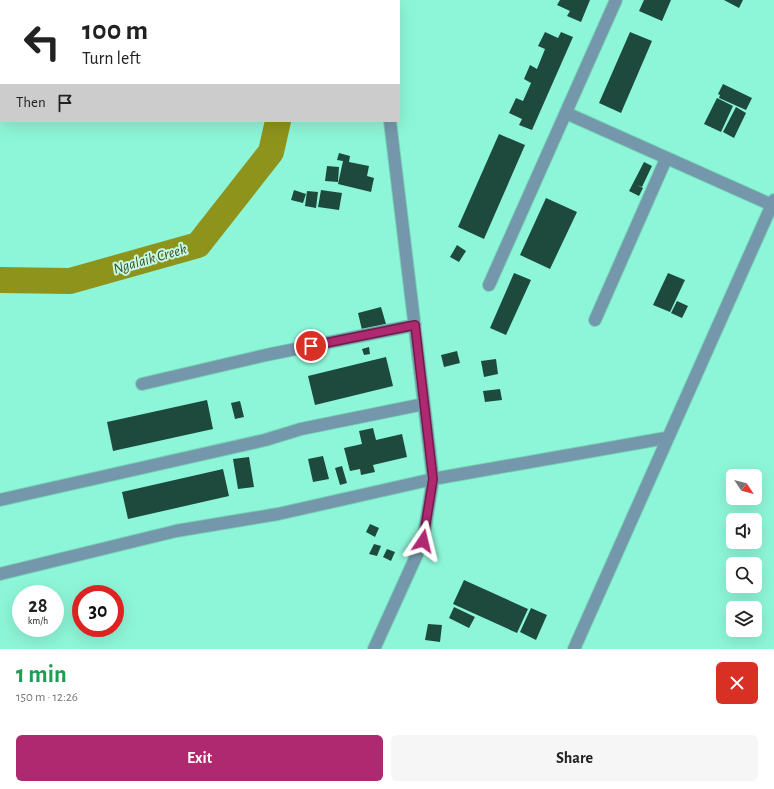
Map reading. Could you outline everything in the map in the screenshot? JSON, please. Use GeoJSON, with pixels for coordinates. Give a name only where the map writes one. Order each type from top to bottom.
{"type":"FeatureCollection","features":[{"type":"Feature","properties":{"kind":"street"},"geometry":{"type":"LineString","coordinates":[[489,285],[616,0]]}},
{"type":"Feature","properties":{"kind":"street"},"geometry":{"type":"LineString","coordinates":[[566,113],[666,159],[773,203],[666,438],[574,649]]}},
{"type":"Feature","properties":{"kind":"street"},"geometry":{"type":"LineString","coordinates":[[374,649],[423,541],[433,479],[390,122]]}},
{"type":"Feature","properties":{"kind":"street"},"geometry":{"type":"LineString","coordinates":[[595,320],[666,159]]}},
{"type":"Feature","properties":{"kind":"street"},"geometry":{"type":"LineString","coordinates":[[142,384],[266,355],[415,325]]}},
{"type":"Feature","properties":{"kind":"street"},"geometry":{"type":"LineString","coordinates":[[0,500],[265,440],[302,428],[424,404]]}},
{"type":"Feature","properties":{"kind":"street"},"geometry":{"type":"LineString","coordinates":[[0,574],[176,531],[278,514],[433,479],[666,438]]}},
{"type":"Feature","properties":{"kind":"building"},"geometry":{"type":"Polygon","coordinates":[[[560,0],[590,0],[581,22],[567,16],[570,11],[557,5],[560,0]]]}},
{"type":"Feature","properties":{"kind":"building"},"geometry":{"type":"Polygon","coordinates":[[[644,0],[671,0],[662,21],[639,11],[644,0]]]}},
{"type":"Feature","properties":{"kind":"building"},"geometry":{"type":"Polygon","coordinates":[[[724,0],[743,0],[739,8],[724,0]]]}},
{"type":"Feature","properties":{"kind":"building"},"geometry":{"type":"Polygon","coordinates":[[[545,32],[558,38],[561,32],[573,37],[532,130],[519,125],[522,119],[509,113],[516,98],[523,101],[531,83],[524,79],[530,65],[537,69],[545,49],[538,46],[545,32]]]}},
{"type":"Feature","properties":{"kind":"building"},"geometry":{"type":"Polygon","coordinates":[[[630,32],[652,41],[621,113],[599,103],[630,32]]]}},
{"type":"Feature","properties":{"kind":"building"},"geometry":{"type":"Polygon","coordinates":[[[723,84],[752,98],[746,110],[719,98],[720,95],[718,94],[723,84]]]}},
{"type":"Feature","properties":{"kind":"building"},"geometry":{"type":"Polygon","coordinates":[[[717,98],[733,106],[721,132],[704,124],[717,98]]]}},
{"type":"Feature","properties":{"kind":"building"},"geometry":{"type":"Polygon","coordinates":[[[736,107],[746,113],[734,138],[723,132],[736,107]]]}},
{"type":"Feature","properties":{"kind":"building"},"geometry":{"type":"Polygon","coordinates":[[[499,134],[525,145],[484,239],[458,227],[499,134]]]}},
{"type":"Feature","properties":{"kind":"building"},"geometry":{"type":"Polygon","coordinates":[[[339,153],[350,156],[349,162],[369,166],[367,176],[374,178],[371,192],[338,184],[343,161],[337,160],[339,153]]]}},
{"type":"Feature","properties":{"kind":"building"},"geometry":{"type":"Polygon","coordinates":[[[644,162],[652,166],[642,187],[637,185],[643,188],[639,196],[629,191],[644,162]]]}},
{"type":"Feature","properties":{"kind":"building"},"geometry":{"type":"Polygon","coordinates":[[[327,166],[339,167],[338,182],[325,181],[327,166]]]}},
{"type":"Feature","properties":{"kind":"building"},"geometry":{"type":"Polygon","coordinates":[[[294,190],[306,194],[303,203],[291,200],[294,190]]]}},
{"type":"Feature","properties":{"kind":"building"},"geometry":{"type":"Polygon","coordinates":[[[321,190],[342,193],[339,210],[318,207],[321,190]]]}},
{"type":"Feature","properties":{"kind":"building"},"geometry":{"type":"Polygon","coordinates":[[[307,191],[318,192],[316,208],[305,206],[307,191]]]}},
{"type":"Feature","properties":{"kind":"building"},"geometry":{"type":"Polygon","coordinates":[[[546,198],[577,212],[550,269],[520,255],[546,198]]]}},
{"type":"Feature","properties":{"kind":"building"},"geometry":{"type":"Polygon","coordinates":[[[457,245],[466,251],[459,262],[450,257],[457,245]]]}},
{"type":"Feature","properties":{"kind":"building"},"geometry":{"type":"Polygon","coordinates":[[[514,273],[531,280],[506,335],[490,328],[514,273]]]}},
{"type":"Feature","properties":{"kind":"building"},"geometry":{"type":"Polygon","coordinates":[[[668,273],[685,280],[670,312],[653,305],[668,273]]]}},
{"type":"Feature","properties":{"kind":"building"},"geometry":{"type":"Polygon","coordinates":[[[677,301],[688,306],[682,318],[671,313],[677,301]]]}},
{"type":"Feature","properties":{"kind":"building"},"geometry":{"type":"Polygon","coordinates":[[[381,307],[386,324],[362,330],[358,313],[381,307]]]}},
{"type":"Feature","properties":{"kind":"building"},"geometry":{"type":"Polygon","coordinates":[[[369,347],[370,354],[364,355],[362,349],[369,347]]]}},
{"type":"Feature","properties":{"kind":"building"},"geometry":{"type":"Polygon","coordinates":[[[457,351],[460,363],[444,367],[441,355],[457,351]]]}},
{"type":"Feature","properties":{"kind":"building"},"geometry":{"type":"Polygon","coordinates":[[[386,357],[393,386],[315,405],[308,376],[386,357]]]}},
{"type":"Feature","properties":{"kind":"building"},"geometry":{"type":"Polygon","coordinates":[[[496,359],[498,374],[484,377],[481,361],[496,359]]]}},
{"type":"Feature","properties":{"kind":"building"},"geometry":{"type":"Polygon","coordinates":[[[500,389],[502,400],[485,402],[483,391],[500,389]]]}},
{"type":"Feature","properties":{"kind":"building"},"geometry":{"type":"Polygon","coordinates":[[[207,400],[213,429],[113,451],[107,422],[207,400]]]}},
{"type":"Feature","properties":{"kind":"building"},"geometry":{"type":"Polygon","coordinates":[[[240,401],[244,417],[235,419],[231,403],[240,401]]]}},
{"type":"Feature","properties":{"kind":"building"},"geometry":{"type":"Polygon","coordinates":[[[373,428],[376,440],[402,434],[407,457],[373,465],[375,472],[361,475],[360,469],[350,471],[344,448],[362,444],[359,431],[373,428]]]}},
{"type":"Feature","properties":{"kind":"building"},"geometry":{"type":"Polygon","coordinates":[[[323,456],[329,479],[313,482],[308,459],[323,456]]]}},
{"type":"Feature","properties":{"kind":"building"},"geometry":{"type":"Polygon","coordinates":[[[249,457],[254,487],[238,489],[233,459],[249,457]]]}},
{"type":"Feature","properties":{"kind":"building"},"geometry":{"type":"Polygon","coordinates":[[[342,466],[347,483],[340,485],[335,468],[342,466]]]}},
{"type":"Feature","properties":{"kind":"building"},"geometry":{"type":"Polygon","coordinates":[[[223,469],[229,496],[128,519],[122,492],[223,469]]]}},
{"type":"Feature","properties":{"kind":"building"},"geometry":{"type":"Polygon","coordinates":[[[370,524],[379,528],[375,537],[366,532],[370,524]]]}},
{"type":"Feature","properties":{"kind":"building"},"geometry":{"type":"Polygon","coordinates":[[[374,544],[381,546],[377,556],[369,554],[374,544]]]}},
{"type":"Feature","properties":{"kind":"building"},"geometry":{"type":"Polygon","coordinates":[[[387,549],[395,552],[391,561],[383,557],[387,549]]]}},
{"type":"Feature","properties":{"kind":"building"},"geometry":{"type":"Polygon","coordinates":[[[464,580],[528,609],[517,633],[453,604],[464,580]]]}},
{"type":"Feature","properties":{"kind":"building"},"geometry":{"type":"Polygon","coordinates":[[[454,607],[475,617],[469,628],[449,618],[454,607]]]}},
{"type":"Feature","properties":{"kind":"building"},"geometry":{"type":"Polygon","coordinates":[[[531,608],[547,615],[536,640],[520,632],[531,608]]]}},
{"type":"Feature","properties":{"kind":"building"},"geometry":{"type":"Polygon","coordinates":[[[428,624],[442,625],[440,642],[425,640],[428,624]]]}},
{"type":"Feature","properties":{"kind":"waterway","name":"Ngalaik Creek"},"geometry":{"type":"LineString","coordinates":[[0,280],[70,281],[198,245],[271,152],[278,122]]}},
{"type":"Feature","properties":{"kind":"route"},"geometry":{"type":"LineString","coordinates":[[311,346],[415,325],[433,479],[423,541]]}}]}
